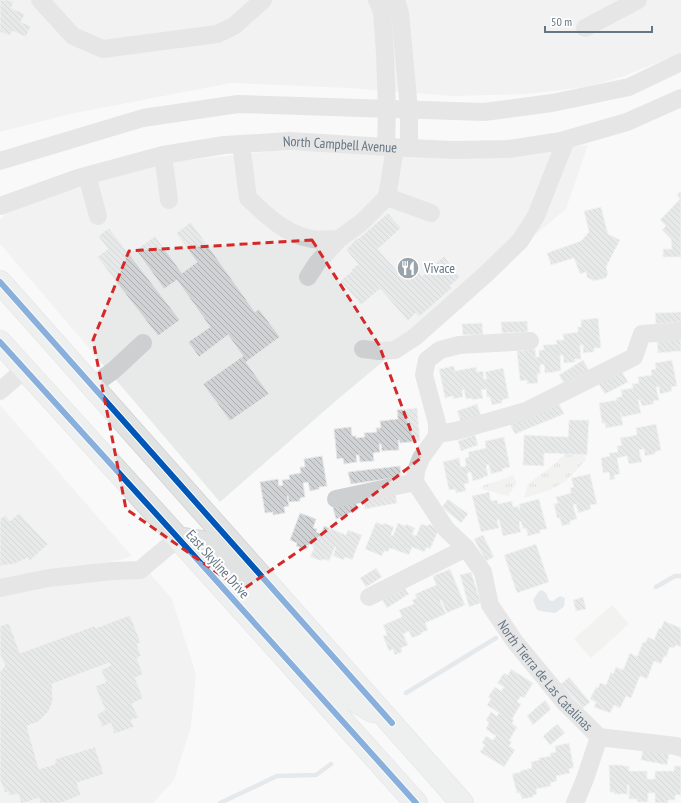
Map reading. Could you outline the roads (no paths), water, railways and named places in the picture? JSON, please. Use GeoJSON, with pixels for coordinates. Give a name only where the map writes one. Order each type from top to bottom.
{"type":"FeatureCollection","features":[{"type":"Feature","properties":{"kind":"main road","name":"East Skyline Drive"},"geometry":{"type":"LineString","coordinates":[[0,282],[462,803]]}},
{"type":"Feature","properties":{"kind":"main road","name":"East Skyline Drive"},"geometry":{"type":"LineString","coordinates":[[0,342],[416,803]]}},
{"type":"Feature","properties":{"kind":"main road"},"geometry":{"type":"LineString","coordinates":[[178,538],[202,542],[222,557],[345,695],[392,723]]}},
{"type":"Feature","properties":{"kind":"street"},"geometry":{"type":"LineString","coordinates":[[40,0],[73,36],[103,48],[217,34],[234,26],[263,0]]}},
{"type":"Feature","properties":{"kind":"street"},"geometry":{"type":"LineString","coordinates":[[377,0],[382,11],[387,109],[396,148]]}},
{"type":"Feature","properties":{"kind":"street"},"geometry":{"type":"LineString","coordinates":[[308,277],[317,263],[339,239],[362,222],[387,197],[396,148],[409,110],[400,14],[396,0]]}},
{"type":"Feature","properties":{"kind":"street"},"geometry":{"type":"LineString","coordinates":[[584,28],[638,0]]}},
{"type":"Feature","properties":{"kind":"street"},"geometry":{"type":"LineString","coordinates":[[0,162],[143,118],[238,104],[484,112],[552,103],[629,86],[681,62]]}},
{"type":"Feature","properties":{"kind":"street","name":"North Campbell Avenue"},"geometry":{"type":"LineString","coordinates":[[0,206],[87,176],[163,155],[224,145],[290,141],[396,148],[454,150],[508,149],[566,140],[631,121],[681,98]]}},
{"type":"Feature","properties":{"kind":"street"},"geometry":{"type":"LineString","coordinates":[[363,349],[379,351],[394,350],[416,337],[520,241],[536,216],[566,140]]}},
{"type":"Feature","properties":{"kind":"street"},"geometry":{"type":"LineString","coordinates":[[241,144],[248,198],[270,218],[290,232],[308,239],[339,239]]}},
{"type":"Feature","properties":{"kind":"street"},"geometry":{"type":"LineString","coordinates":[[163,155],[169,200]]}},
{"type":"Feature","properties":{"kind":"street"},"geometry":{"type":"LineString","coordinates":[[87,176],[98,216]]}},
{"type":"Feature","properties":{"kind":"street"},"geometry":{"type":"LineString","coordinates":[[387,197],[431,213]]}},
{"type":"Feature","properties":{"kind":"street"},"geometry":{"type":"LineString","coordinates":[[437,434],[456,431],[526,411],[634,357],[642,334],[681,330]]}},
{"type":"Feature","properties":{"kind":"street"},"geometry":{"type":"LineString","coordinates":[[336,498],[415,482],[416,471],[421,458],[437,436],[437,423],[424,375],[427,360],[440,350],[459,346],[530,341]]}},
{"type":"Feature","properties":{"kind":"street"},"geometry":{"type":"LineString","coordinates":[[92,386],[114,370],[143,343]]}},
{"type":"Feature","properties":{"kind":"street"},"geometry":{"type":"LineString","coordinates":[[0,391],[25,369]]}},
{"type":"Feature","properties":{"kind":"street","name":"North Tierra de Las Catalinas"},"geometry":{"type":"LineString","coordinates":[[415,482],[446,530],[466,548],[483,572],[490,605],[515,642],[565,703],[599,737],[575,803]]}},
{"type":"Feature","properties":{"kind":"street"},"geometry":{"type":"LineString","coordinates":[[0,588],[49,578],[140,570],[178,538]]}},
{"type":"Feature","properties":{"kind":"street"},"geometry":{"type":"LineString","coordinates":[[369,597],[466,548]]}},
{"type":"Feature","properties":{"kind":"street"},"geometry":{"type":"LineString","coordinates":[[599,737],[676,746],[681,748]]}},
{"type":"Feature","properties":{"kind":"waterway"},"geometry":{"type":"LineString","coordinates":[[656,587],[675,576],[681,576]]}},
{"type":"Feature","properties":{"kind":"waterway"},"geometry":{"type":"LineString","coordinates":[[406,693],[496,638]]}},
{"type":"Feature","properties":{"kind":"waterway"},"geometry":{"type":"LineString","coordinates":[[220,803],[277,776],[316,775],[331,764]]}},
{"type":"Feature","properties":{"kind":"place","name":"Vivace"},"geometry":{"type":"Point","coordinates":[408,268]}}]}
